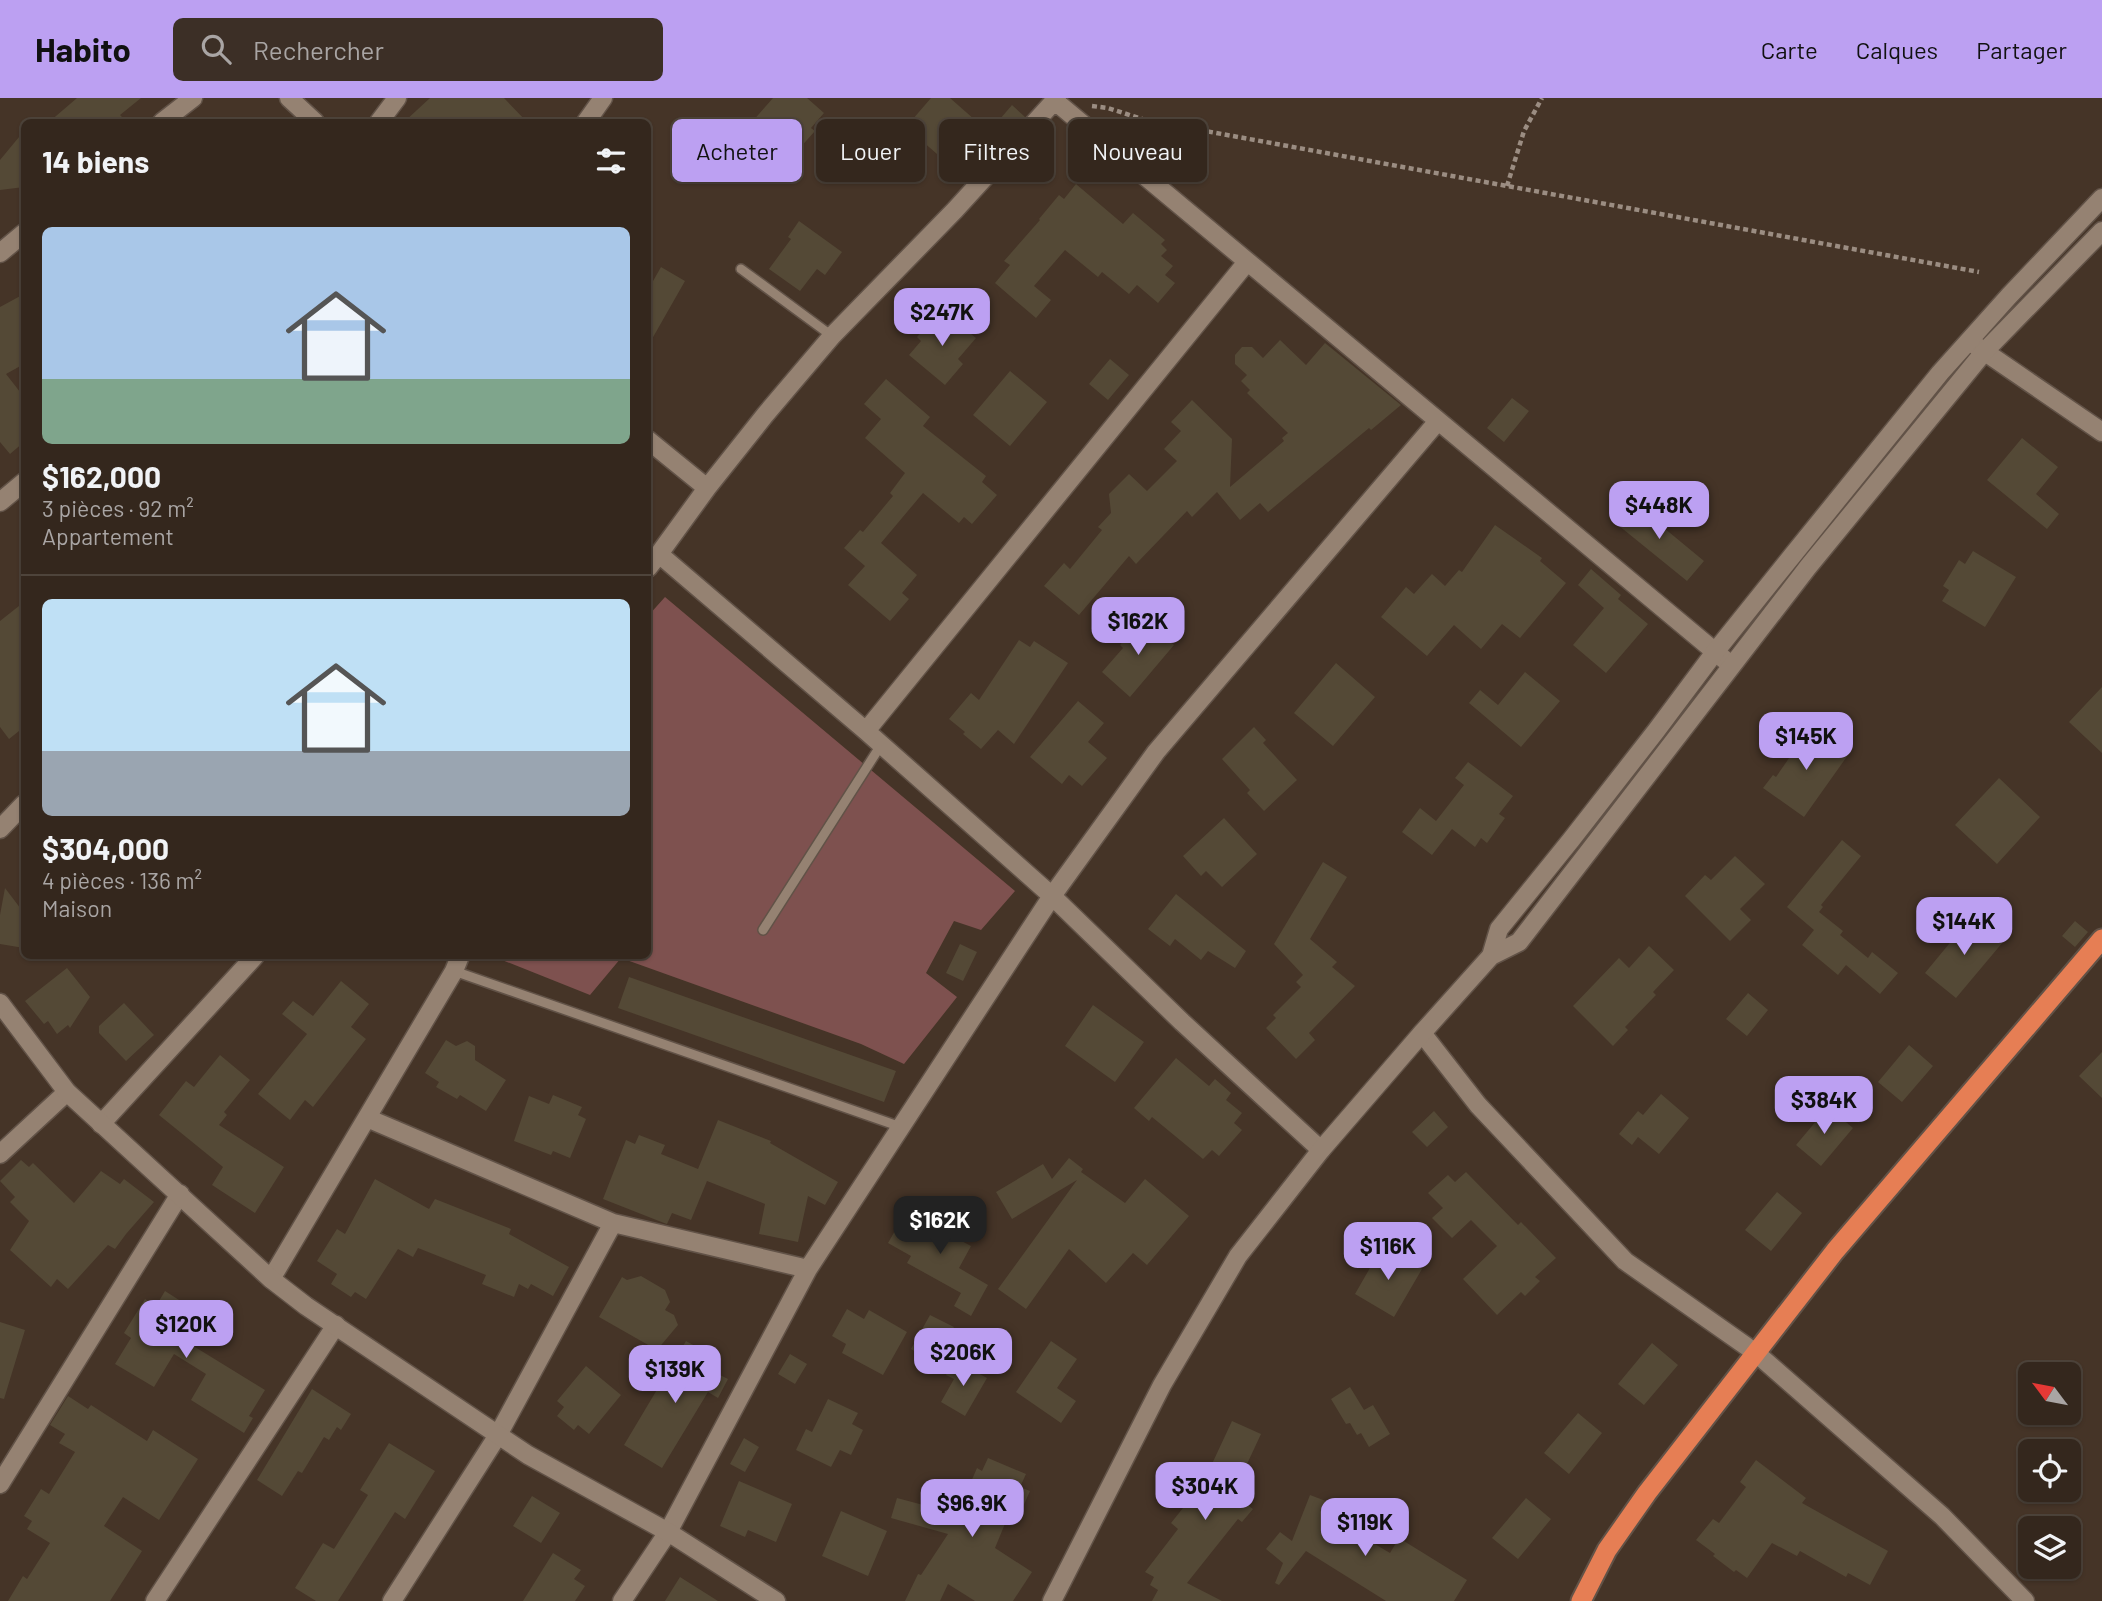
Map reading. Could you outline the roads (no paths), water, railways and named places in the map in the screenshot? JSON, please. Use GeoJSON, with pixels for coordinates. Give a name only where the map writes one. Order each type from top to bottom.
{"type":"FeatureCollection","features":[{"type":"Feature","properties":{"kind":"highway"},"geometry":{"type":"LineString","coordinates":[[1581,1601],[1607,1550],[1647,1493],[1835,1251],[2102,939]]}},
{"type":"Feature","properties":{"kind":"street"},"geometry":{"type":"LineString","coordinates":[[166,119],[193,98]]}},
{"type":"Feature","properties":{"kind":"street"},"geometry":{"type":"LineString","coordinates":[[289,98],[312,119]]}},
{"type":"Feature","properties":{"kind":"street"},"geometry":{"type":"LineString","coordinates":[[381,119],[397,98]]}},
{"type":"Feature","properties":{"kind":"street"},"geometry":{"type":"LineString","coordinates":[[588,119],[603,98]]}},
{"type":"Feature","properties":{"kind":"street"},"geometry":{"type":"LineString","coordinates":[[1321,1150],[1182,1022],[1052,896],[881,745],[653,561],[706,488],[765,415],[832,337],[1056,100],[1731,665]]}},
{"type":"Feature","properties":{"kind":"street"},"geometry":{"type":"LineString","coordinates":[[1491,956],[1499,929],[1715,652],[1932,384],[2102,198]]}},
{"type":"Feature","properties":{"kind":"street"},"geometry":{"type":"LineString","coordinates":[[1052,1601],[1162,1385],[1238,1256],[1321,1150],[1422,1033],[1491,956],[1519,942],[1808,567],[1984,352],[2102,231]]}},
{"type":"Feature","properties":{"kind":"street"},"geometry":{"type":"LineString","coordinates":[[0,253],[21,236]]}},
{"type":"Feature","properties":{"kind":"street"},"geometry":{"type":"LineString","coordinates":[[866,732],[1247,262]]}},
{"type":"Feature","properties":{"kind":"street"},"geometry":{"type":"LineString","coordinates":[[1969,341],[2102,432]]}},
{"type":"Feature","properties":{"kind":"street"},"geometry":{"type":"LineString","coordinates":[[622,1601],[668,1532],[808,1269],[1052,896],[1156,752],[1438,421]]}},
{"type":"Feature","properties":{"kind":"street"},"geometry":{"type":"LineString","coordinates":[[651,442],[706,488]]}},
{"type":"Feature","properties":{"kind":"street"},"geometry":{"type":"LineString","coordinates":[[0,502],[21,484]]}},
{"type":"Feature","properties":{"kind":"street"},"geometry":{"type":"LineString","coordinates":[[1656,731],[1674,741]]}},
{"type":"Feature","properties":{"kind":"street"},"geometry":{"type":"LineString","coordinates":[[0,829],[21,807]]}},
{"type":"Feature","properties":{"kind":"street"},"geometry":{"type":"LineString","coordinates":[[1571,840],[1588,852]]}},
{"type":"Feature","properties":{"kind":"street"},"geometry":{"type":"LineString","coordinates":[[101,1124],[252,959]]}},
{"type":"Feature","properties":{"kind":"street"},"geometry":{"type":"LineString","coordinates":[[271,1279],[457,963]]}},
{"type":"Feature","properties":{"kind":"street"},"geometry":{"type":"LineString","coordinates":[[0,1003],[67,1091],[271,1279],[306,1306],[528,1455],[668,1532],[776,1601]]}},
{"type":"Feature","properties":{"kind":"street"},"geometry":{"type":"LineString","coordinates":[[1422,1033],[1478,1105],[1625,1261],[1756,1353],[1941,1516],[2025,1601]]}},
{"type":"Feature","properties":{"kind":"street"},"geometry":{"type":"LineString","coordinates":[[0,1154],[67,1091]]}},
{"type":"Feature","properties":{"kind":"street"},"geometry":{"type":"LineString","coordinates":[[367,1118],[613,1223],[808,1269]]}},
{"type":"Feature","properties":{"kind":"street"},"geometry":{"type":"LineString","coordinates":[[0,1484],[180,1194]]}},
{"type":"Feature","properties":{"kind":"street"},"geometry":{"type":"LineString","coordinates":[[392,1601],[498,1435],[613,1223]]}},
{"type":"Feature","properties":{"kind":"street"},"geometry":{"type":"LineString","coordinates":[[155,1601],[336,1325]]}},
{"type":"Feature","properties":{"kind":"lane"},"geometry":{"type":"LineString","coordinates":[[741,270],[832,337]]}},
{"type":"Feature","properties":{"kind":"lane"},"geometry":{"type":"LineString","coordinates":[[763,930],[881,745]]}},
{"type":"Feature","properties":{"kind":"lane"},"geometry":{"type":"LineString","coordinates":[[457,963],[901,1127]]}}]}
